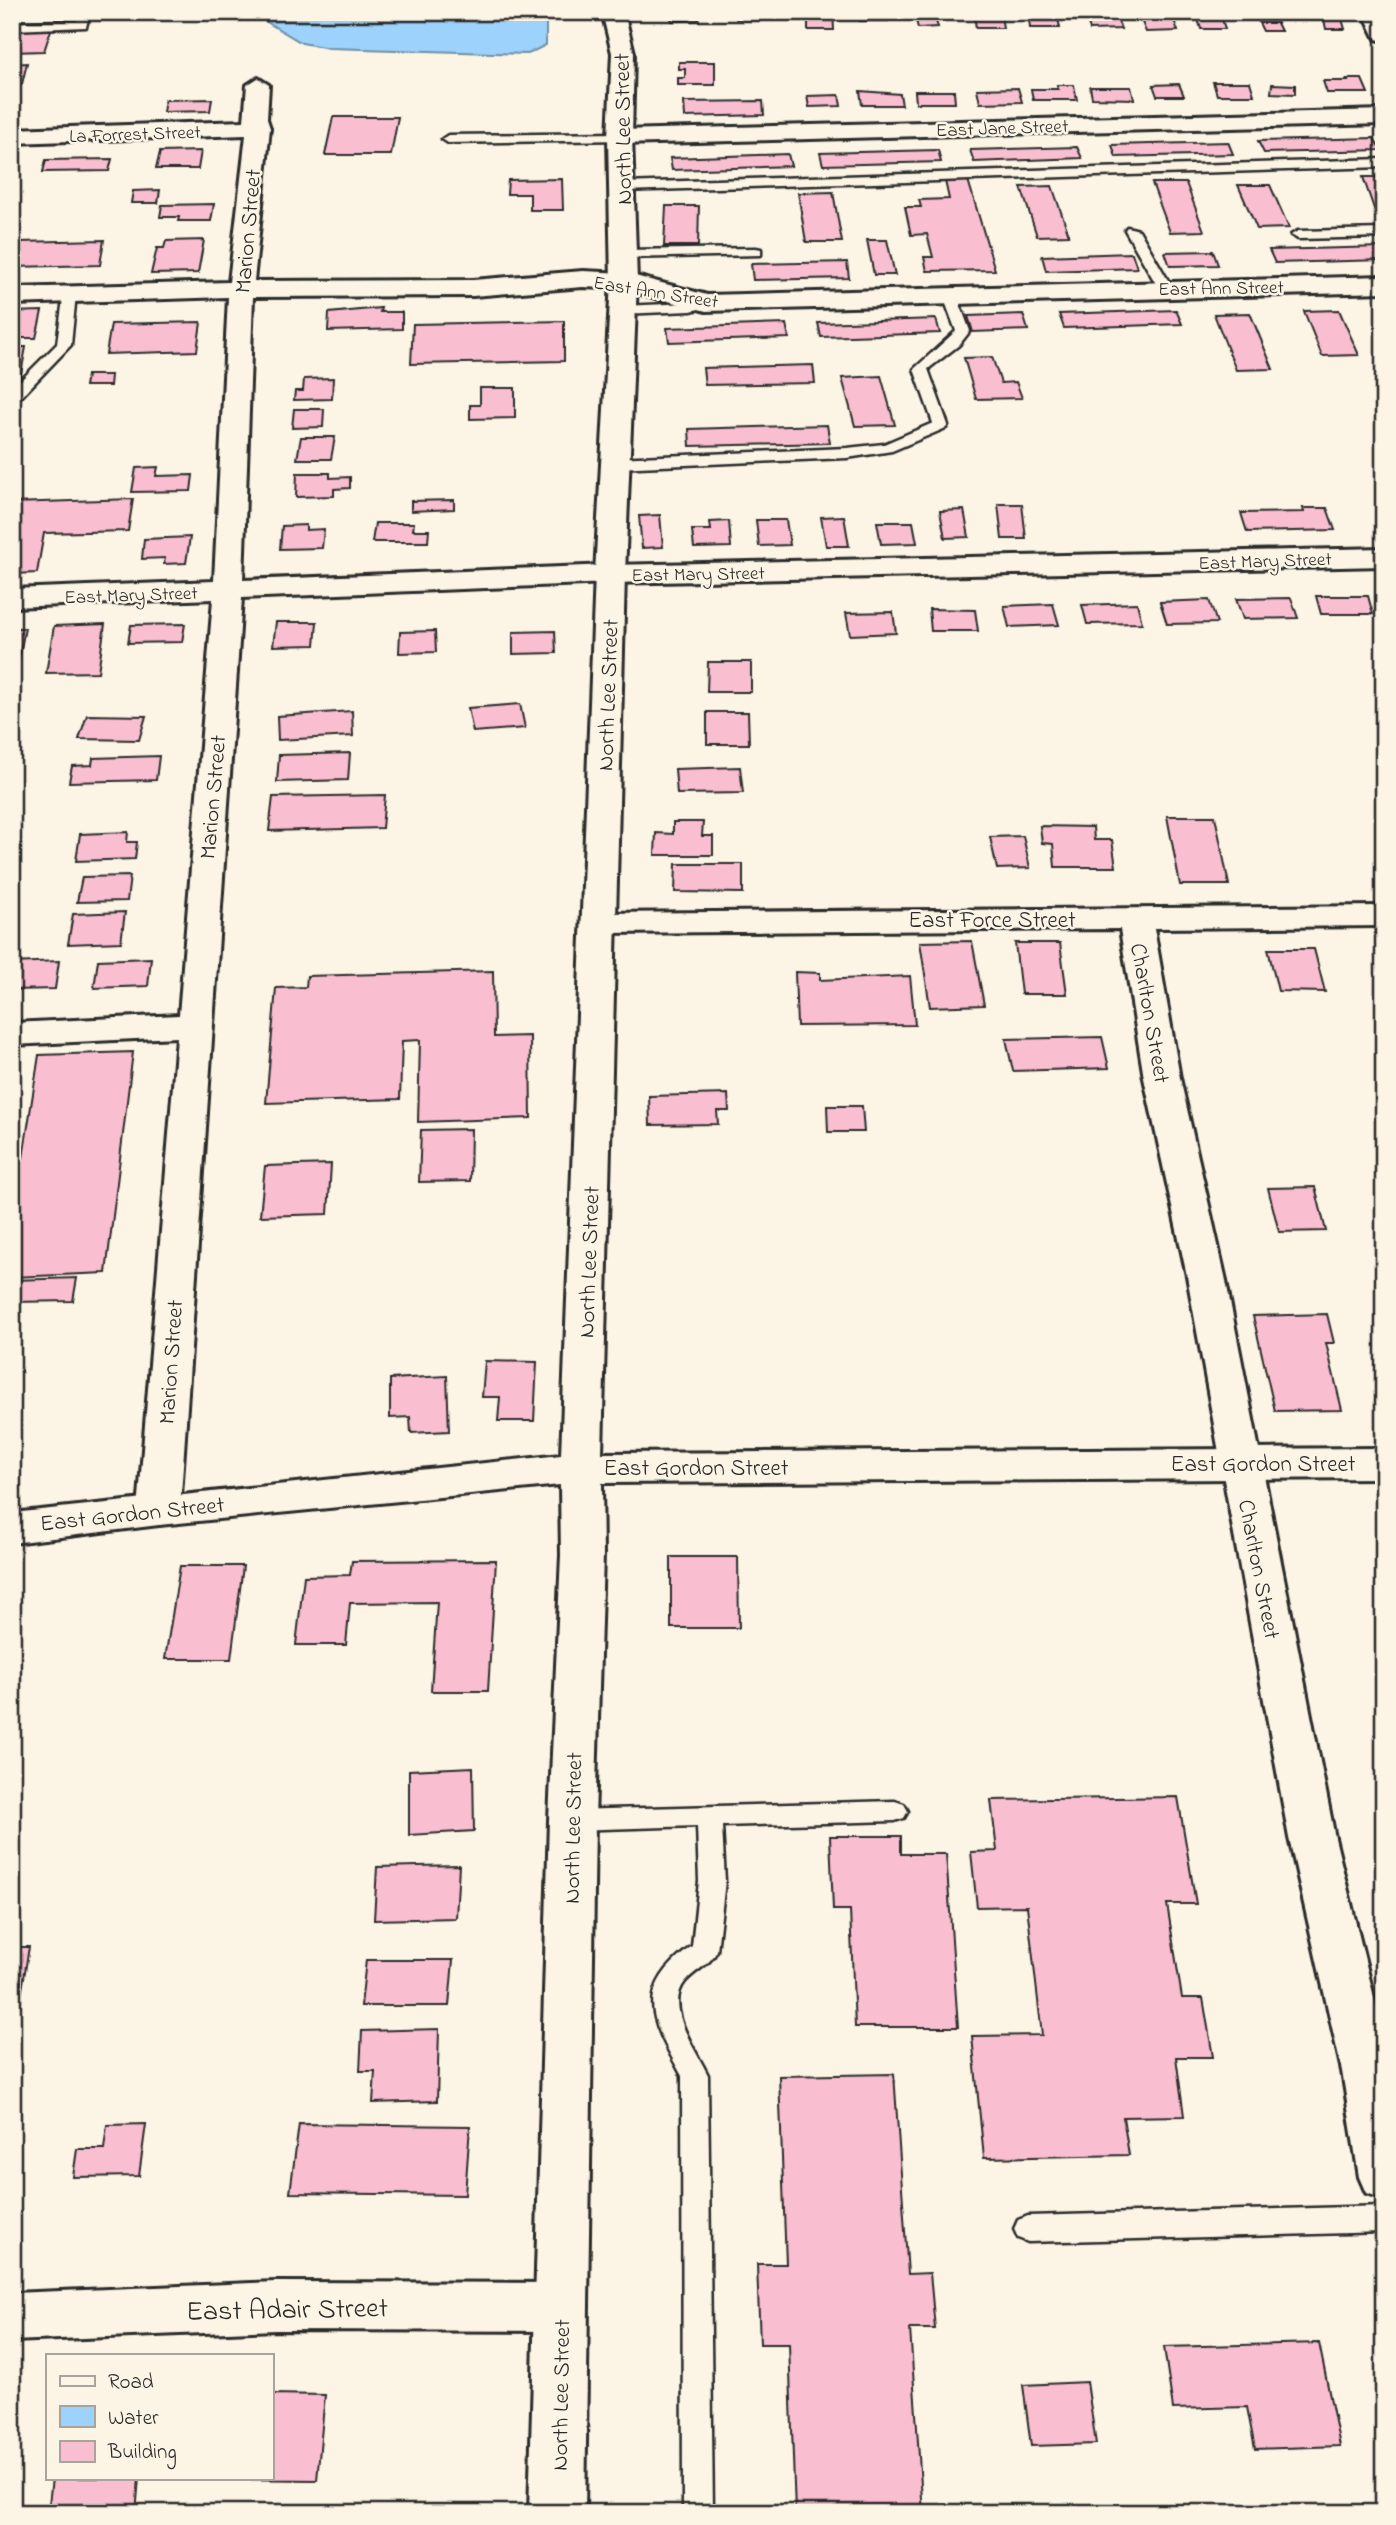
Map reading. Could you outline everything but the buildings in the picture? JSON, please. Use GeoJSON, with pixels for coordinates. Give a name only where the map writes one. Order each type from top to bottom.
{"type":"FeatureCollection","features":[{"type":"Feature","properties":{"kind":"street","name":"North Lee Street"},"geometry":{"type":"LineString","coordinates":[[557,2513],[572,1820],[582,1555],[581,1468],[610,574],[623,282],[620,137],[623,49],[613,12]]}},
{"type":"Feature","properties":{"kind":"street"},"geometry":{"type":"LineString","coordinates":[[1374,12],[1384,34]]}},
{"type":"Feature","properties":{"kind":"street","name":"Marion Street"},"geometry":{"type":"LineString","coordinates":[[159,1510],[228,591],[241,289],[258,128],[255,119],[258,85]]}},
{"type":"Feature","properties":{"kind":"street","name":"East Jane Street"},"geometry":{"type":"LineString","coordinates":[[620,137],[1384,117]]}},
{"type":"Feature","properties":{"kind":"street","name":"La Forrest Street"},"geometry":{"type":"LineString","coordinates":[[12,136],[258,128]]}},
{"type":"Feature","properties":{"kind":"street","name":"East Ann Street"},"geometry":{"type":"LineString","coordinates":[[12,296],[241,289],[473,288],[583,279],[623,282],[706,303],[1384,284]]}},
{"type":"Feature","properties":{"kind":"street","name":"East Mary Street"},"geometry":{"type":"LineString","coordinates":[[12,598],[610,574],[1384,557]]}},
{"type":"Feature","properties":{"kind":"street","name":"East Force Street"},"geometry":{"type":"LineString","coordinates":[[600,923],[1384,916]]}},
{"type":"Feature","properties":{"kind":"street","name":"Charlton Street"},"geometry":{"type":"LineString","coordinates":[[1135,918],[1162,1078],[1206,1276],[1312,1838],[1367,2071],[1384,2177]]}},
{"type":"Feature","properties":{"kind":"street"},"geometry":{"type":"LineString","coordinates":[[12,1034],[194,1024]]}},
{"type":"Feature","properties":{"kind":"street","name":"East Gordon Street"},"geometry":{"type":"LineString","coordinates":[[12,1528],[159,1510],[581,1468],[1384,1463]]}},
{"type":"Feature","properties":{"kind":"street","name":"East Adair Street"},"geometry":{"type":"LineString","coordinates":[[12,2317],[275,2306],[562,2308]]}},
{"type":"Feature","properties":{"kind":"lane"},"geometry":{"type":"LineString","coordinates":[[12,26],[65,18],[82,24],[84,12]]}},
{"type":"Feature","properties":{"kind":"lane"},"geometry":{"type":"LineString","coordinates":[[448,139],[620,137]]}},
{"type":"Feature","properties":{"kind":"lane"},"geometry":{"type":"LineString","coordinates":[[622,187],[1384,163]]}},
{"type":"Feature","properties":{"kind":"lane"},"geometry":{"type":"LineString","coordinates":[[1132,230],[1166,289]]}},
{"type":"Feature","properties":{"kind":"lane"},"geometry":{"type":"LineString","coordinates":[[1298,235],[1384,233]]}},
{"type":"Feature","properties":{"kind":"lane"},"geometry":{"type":"LineString","coordinates":[[623,282],[756,252]]}},
{"type":"Feature","properties":{"kind":"lane"},"geometry":{"type":"LineString","coordinates":[[12,393],[17,393],[64,345],[69,294]]}},
{"type":"Feature","properties":{"kind":"lane"},"geometry":{"type":"LineString","coordinates":[[615,463],[847,453],[887,447],[941,425],[922,369],[929,359],[957,342],[962,331],[950,296]]}},
{"type":"Feature","properties":{"kind":"lane"},"geometry":{"type":"LineString","coordinates":[[572,1820],[895,1811]]}},
{"type":"Feature","properties":{"kind":"lane"},"geometry":{"type":"LineString","coordinates":[[698,2513],[695,2075],[671,2028],[666,2002],[672,1978],[704,1951],[712,1881],[709,1816]]}},
{"type":"Feature","properties":{"kind":"lane"},"geometry":{"type":"LineString","coordinates":[[1028,2229],[1384,2219]]}},
{"type":"Feature","properties":{"kind":"water"},"geometry":{"type":"Polygon","coordinates":[[[250,12],[546,12],[546,45],[528,54],[329,48],[302,43],[250,12]]]}}]}
